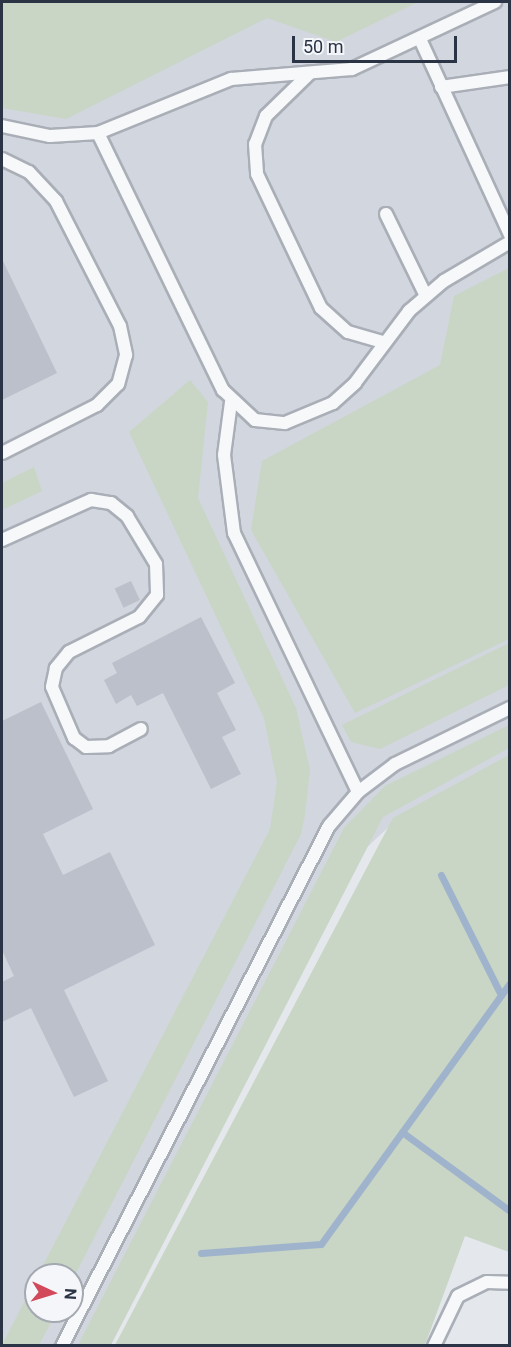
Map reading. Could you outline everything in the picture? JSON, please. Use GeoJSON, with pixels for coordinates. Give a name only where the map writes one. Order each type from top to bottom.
{"type":"FeatureCollection","features":[{"type":"Feature","properties":{"kind":"lane"},"geometry":{"type":"LineString","coordinates":[[2,126],[50,136],[98,133],[231,79],[352,69],[495,2]]}},
{"type":"Feature","properties":{"kind":"lane"},"geometry":{"type":"LineString","coordinates":[[420,39],[510,235]]}},
{"type":"Feature","properties":{"kind":"lane"},"geometry":{"type":"LineString","coordinates":[[309,74],[266,116],[255,144],[257,174],[321,309],[348,332],[382,342]]}},
{"type":"Feature","properties":{"kind":"lane"},"geometry":{"type":"LineString","coordinates":[[441,87],[507,78],[510,92]]}},
{"type":"Feature","properties":{"kind":"lane"},"geometry":{"type":"LineString","coordinates":[[98,133],[231,402],[255,420],[299,420],[345,393],[382,342],[426,296],[510,242]]}},
{"type":"Feature","properties":{"kind":"lane"},"geometry":{"type":"LineString","coordinates":[[2,159],[28,172],[56,201],[120,326],[126,355],[118,384],[98,405],[2,453]]}},
{"type":"Feature","properties":{"kind":"lane"},"geometry":{"type":"LineString","coordinates":[[386,214],[426,296]]}},
{"type":"Feature","properties":{"kind":"lane"},"geometry":{"type":"LineString","coordinates":[[231,402],[224,455],[234,533],[358,792]]}},
{"type":"Feature","properties":{"kind":"lane"},"geometry":{"type":"LineString","coordinates":[[2,540],[91,500],[111,503],[127,516],[156,564],[157,595],[139,617],[69,652],[56,668],[52,687],[74,738],[86,747],[108,746],[141,729]]}},
{"type":"Feature","properties":{"kind":"lane"},"geometry":{"type":"LineString","coordinates":[[62,1346],[317,845],[358,792],[395,764],[510,708]]}},
{"type":"Feature","properties":{"kind":"lane"},"geometry":{"type":"LineString","coordinates":[[434,1346],[458,1296],[487,1282],[510,1283]]}},
{"type":"Feature","properties":{"kind":"shaded area"},"geometry":{"type":"Polygon","coordinates":[[[2,2],[509,2],[509,764],[393,823],[365,849],[108,1345],[2,1346],[2,2]]]}},
{"type":"Feature","properties":{"kind":"green space"},"geometry":{"type":"Polygon","coordinates":[[[2,2],[418,2],[336,42],[267,18],[66,119],[2,108],[2,2]]]}},
{"type":"Feature","properties":{"kind":"green space"},"geometry":{"type":"Polygon","coordinates":[[[509,268],[509,639],[355,713],[251,530],[262,461],[440,365],[454,296],[509,268]]]}},
{"type":"Feature","properties":{"kind":"green space"},"geometry":{"type":"Polygon","coordinates":[[[190,380],[208,402],[198,498],[296,708],[310,770],[301,834],[81,1263],[44,1263],[270,829],[277,782],[264,718],[129,432],[190,380]]]}},
{"type":"Feature","properties":{"kind":"green space"},"geometry":{"type":"Polygon","coordinates":[[[34,467],[42,491],[2,510],[2,483],[34,467]]]}},
{"type":"Feature","properties":{"kind":"green space"},"geometry":{"type":"Polygon","coordinates":[[[509,643],[509,685],[380,749],[351,742],[342,725],[509,643]]]}},
{"type":"Feature","properties":{"kind":"green space"},"geometry":{"type":"Polygon","coordinates":[[[509,725],[509,748],[383,817],[111,1345],[78,1345],[344,828],[385,786],[509,725]]]}},
{"type":"Feature","properties":{"kind":"green space"},"geometry":{"type":"Polygon","coordinates":[[[509,755],[509,1252],[465,1236],[425,1345],[115,1345],[393,818],[509,755]]]}},
{"type":"Feature","properties":{"kind":"green space"},"geometry":{"type":"Polygon","coordinates":[[[24,1302],[24,1323],[51,1323],[39,1345],[2,1345],[24,1302]]]}},
{"type":"Feature","properties":{"kind":"building"},"geometry":{"type":"Polygon","coordinates":[[[2,259],[57,373],[2,400],[2,259]]]}},
{"type":"Feature","properties":{"kind":"building"},"geometry":{"type":"Polygon","coordinates":[[[131,581],[140,600],[124,608],[115,589],[131,581]]]}},
{"type":"Feature","properties":{"kind":"building"},"geometry":{"type":"Polygon","coordinates":[[[201,617],[235,683],[217,693],[236,730],[222,737],[241,774],[211,789],[163,693],[137,706],[131,695],[116,704],[104,680],[117,673],[112,663],[201,617]]]}},
{"type":"Feature","properties":{"kind":"building"},"geometry":{"type":"Polygon","coordinates":[[[41,702],[93,809],[43,834],[63,875],[110,852],[155,945],[64,990],[108,1081],[74,1097],[31,1008],[2,1022],[2,982],[14,976],[2,950],[2,721],[41,702]]]}},
{"type":"Feature","properties":{"kind":"waterway"},"geometry":{"type":"LineString","coordinates":[[441,875],[501,995]]}},
{"type":"Feature","properties":{"kind":"waterway"},"geometry":{"type":"LineString","coordinates":[[201,1253],[321,1244],[510,983]]}},
{"type":"Feature","properties":{"kind":"waterway"},"geometry":{"type":"LineString","coordinates":[[402,1132],[510,1211]]}}]}
